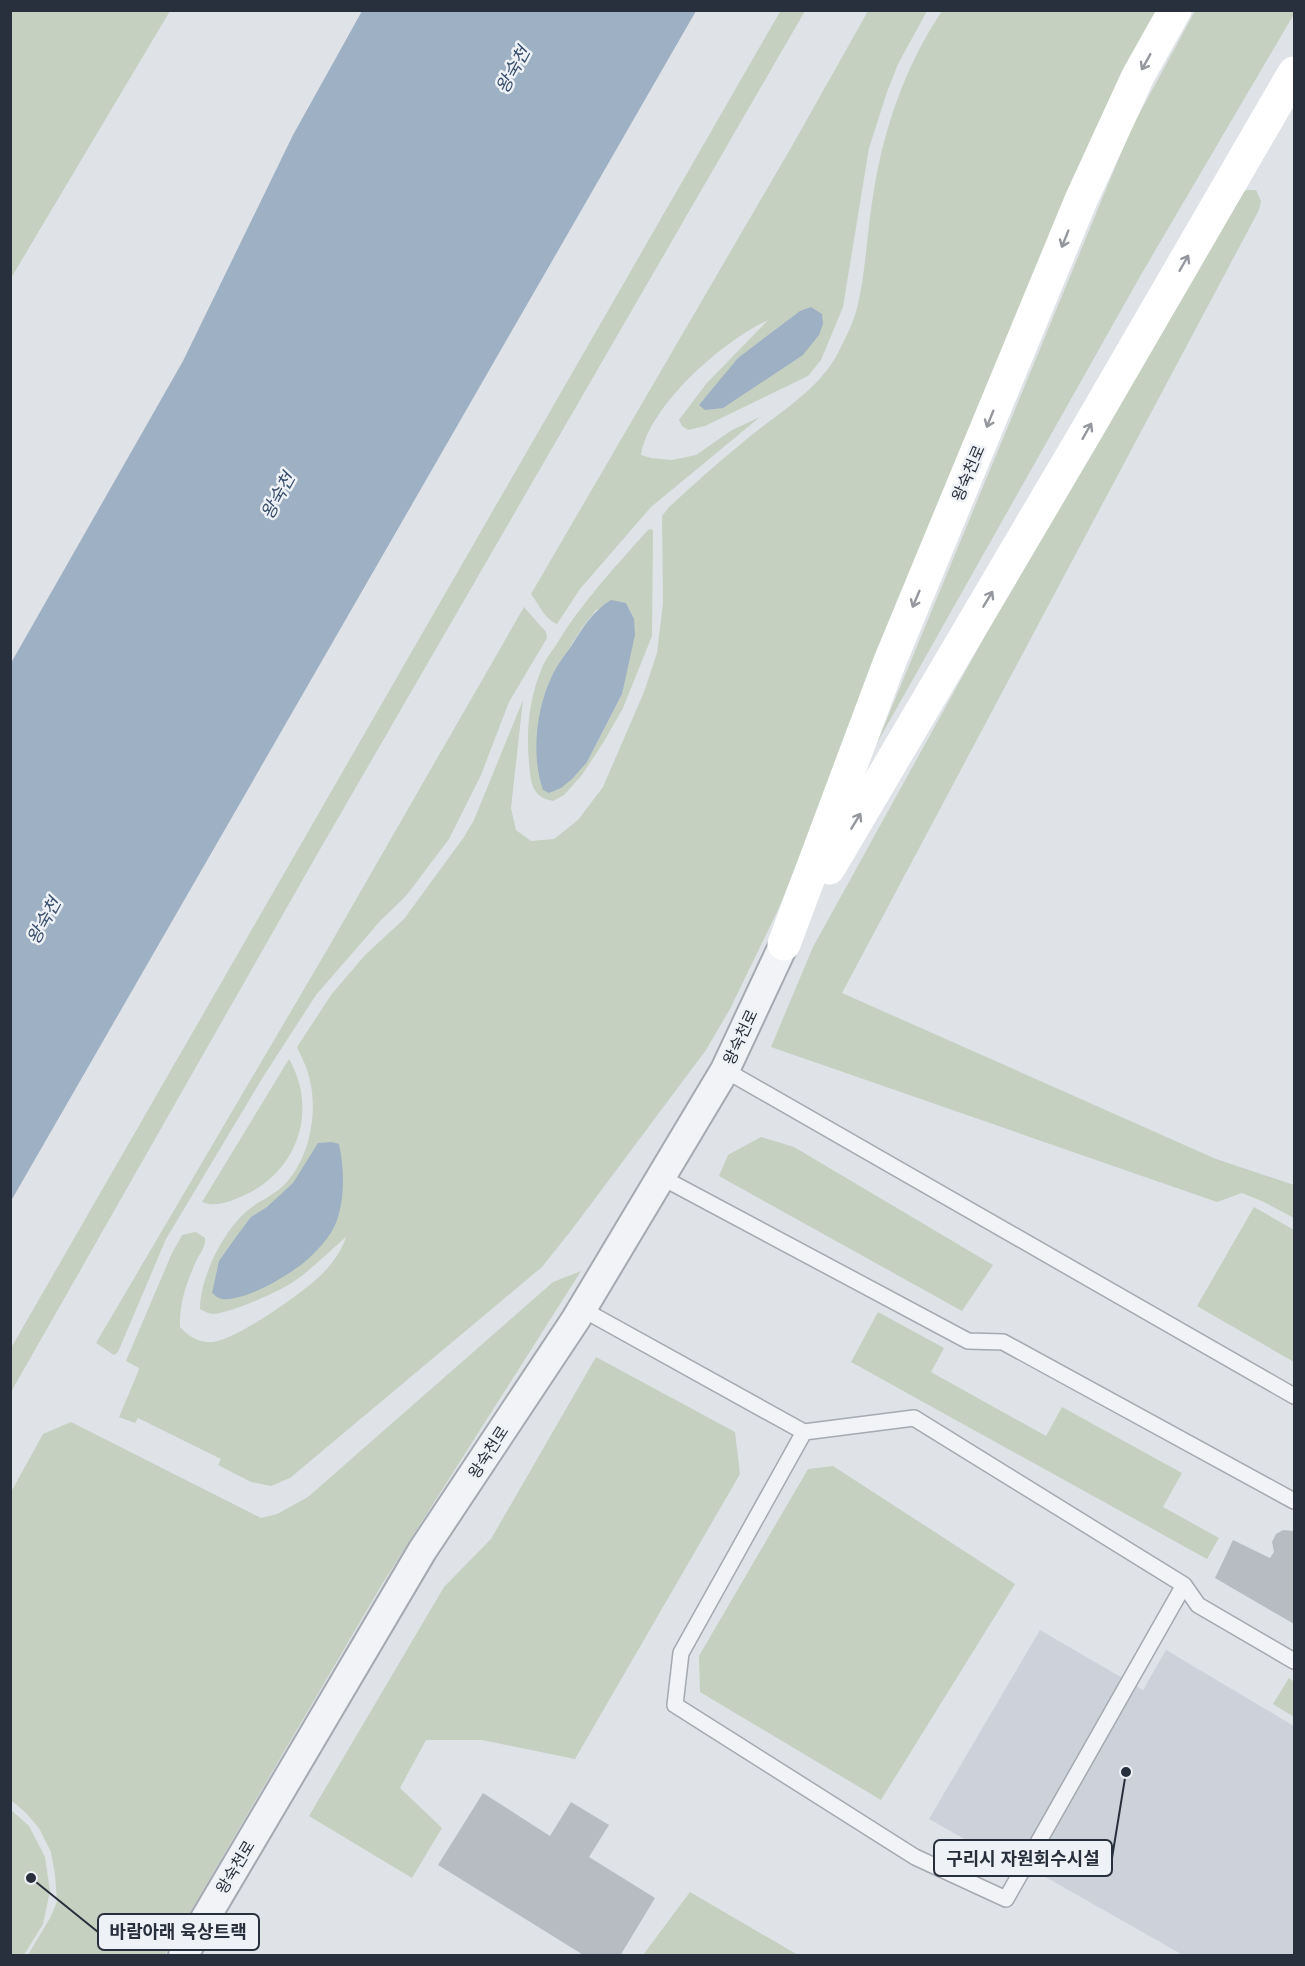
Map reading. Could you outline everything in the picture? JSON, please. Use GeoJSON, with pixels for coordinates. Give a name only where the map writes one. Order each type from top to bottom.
{"type":"FeatureCollection","features":[{"type":"Feature","properties":{"kind":"street","name":"왕숙천로"},"geometry":{"type":"LineString","coordinates":[[183,1956],[422,1551],[582,1309],[725,1070],[784,944],[890,661],[1076,210],[1138,76],[1175,10]]}},
{"type":"Feature","properties":{"kind":"street","name":"왕숙천로"},"geometry":{"type":"LineString","coordinates":[[784,944],[1081,441],[1294,73]]}},
{"type":"Feature","properties":{"kind":"lane"},"geometry":{"type":"LineString","coordinates":[[725,1070],[1294,1396]]}},
{"type":"Feature","properties":{"kind":"lane"},"geometry":{"type":"LineString","coordinates":[[661,1177],[968,1341],[1003,1342],[1294,1501]]}},
{"type":"Feature","properties":{"kind":"lane"},"geometry":{"type":"LineString","coordinates":[[582,1309],[804,1432],[914,1418],[1184,1585],[1198,1605],[1294,1661]]}},
{"type":"Feature","properties":{"kind":"lane"},"geometry":{"type":"LineString","coordinates":[[804,1432],[681,1653],[675,1705],[915,1857],[1006,1899],[1184,1585]]}},
{"type":"Feature","properties":{"kind":"shaded area"},"geometry":{"type":"Polygon","coordinates":[[[1040,1630],[1143,1690],[1166,1650],[1294,1726],[1294,1955],[1183,1955],[1033,1870],[1030,1876],[929,1819],[1040,1630]]]}},
{"type":"Feature","properties":{"kind":"green space"},"geometry":{"type":"Polygon","coordinates":[[[781,10],[805,11],[315,858],[11,1392],[11,1348],[781,10]]]}},
{"type":"Feature","properties":{"kind":"green space"},"geometry":{"type":"Polygon","coordinates":[[[10,11],[170,11],[11,278],[10,278],[10,11]]]}},
{"type":"Feature","properties":{"kind":"green space"},"geometry":{"type":"Polygon","coordinates":[[[868,11],[927,11],[898,64],[869,148],[843,307],[821,360],[808,376],[705,426],[688,430],[679,420],[706,384],[768,320],[731,342],[691,376],[658,416],[647,436],[641,455],[672,460],[696,455],[732,430],[760,417],[651,507],[580,589],[557,624],[552,622],[531,594],[868,11]]]}},
{"type":"Feature","properties":{"kind":"green space"},"geometry":{"type":"Polygon","coordinates":[[[942,11],[1158,11],[995,380],[777,912],[730,1009],[706,1050],[542,1267],[290,1478],[271,1486],[251,1482],[218,1465],[221,1459],[138,1418],[135,1423],[119,1417],[139,1368],[126,1361],[172,1253],[182,1235],[196,1232],[205,1238],[205,1241],[184,1293],[180,1327],[194,1338],[207,1342],[237,1333],[285,1304],[321,1275],[339,1253],[346,1237],[303,1275],[280,1290],[221,1313],[211,1314],[200,1309],[204,1283],[214,1256],[230,1230],[247,1211],[284,1185],[293,1175],[305,1150],[312,1122],[312,1094],[308,1072],[297,1047],[331,995],[365,955],[404,919],[464,837],[474,820],[523,700],[511,808],[516,830],[531,841],[554,839],[578,820],[603,787],[644,692],[657,653],[663,603],[662,516],[718,463],[810,388],[831,365],[839,351],[853,322],[858,304],[877,171],[889,123],[917,54],[942,11]]]}},
{"type":"Feature","properties":{"kind":"green space"},"geometry":{"type":"Polygon","coordinates":[[[1195,11],[1294,11],[1294,14],[1142,273],[877,743],[1131,129],[1195,11]]]}},
{"type":"Feature","properties":{"kind":"green space"},"geometry":{"type":"Polygon","coordinates":[[[1246,190],[1256,190],[1261,201],[1259,210],[842,993],[1216,1159],[1294,1185],[1294,1218],[1242,1193],[1217,1202],[771,1047],[813,947],[997,614],[1237,197],[1246,190]]]}},
{"type":"Feature","properties":{"kind":"green space"},"geometry":{"type":"Polygon","coordinates":[[[648,530],[653,530],[652,636],[623,708],[603,743],[582,775],[564,795],[553,801],[546,799],[540,796],[534,788],[530,776],[528,751],[528,727],[534,691],[543,665],[576,615],[648,530]],[[626,603],[596,610],[552,676],[587,762],[622,694],[634,619],[626,603]]]}},
{"type":"Feature","properties":{"kind":"green space"},"geometry":{"type":"Polygon","coordinates":[[[524,607],[546,632],[547,638],[509,702],[481,775],[449,839],[406,896],[381,920],[316,995],[263,1077],[166,1239],[118,1352],[114,1355],[96,1343],[327,950],[524,607]]]}},
{"type":"Feature","properties":{"kind":"green space"},"geometry":{"type":"Polygon","coordinates":[[[289,1059],[298,1080],[302,1100],[302,1121],[287,1159],[274,1175],[258,1188],[224,1203],[202,1202],[289,1059]]]}},
{"type":"Feature","properties":{"kind":"green space"},"geometry":{"type":"Polygon","coordinates":[[[761,1137],[794,1147],[993,1265],[962,1311],[719,1176],[728,1155],[761,1137]]]}},
{"type":"Feature","properties":{"kind":"green space"},"geometry":{"type":"Polygon","coordinates":[[[1254,1207],[1294,1230],[1294,1362],[1197,1306],[1254,1207]]]}},
{"type":"Feature","properties":{"kind":"green space"},"geometry":{"type":"Polygon","coordinates":[[[581,1271],[381,1586],[165,1955],[28,1955],[57,1902],[51,1852],[39,1828],[11,1800],[11,1492],[43,1434],[71,1422],[261,1518],[277,1514],[308,1497],[553,1282],[581,1271]]]}},
{"type":"Feature","properties":{"kind":"green space"},"geometry":{"type":"Polygon","coordinates":[[[878,1312],[944,1348],[931,1372],[1046,1436],[1062,1407],[1182,1473],[1163,1507],[1219,1538],[1207,1559],[851,1362],[878,1312]]]}},
{"type":"Feature","properties":{"kind":"green space"},"geometry":{"type":"Polygon","coordinates":[[[596,1357],[735,1432],[740,1474],[575,1759],[482,1740],[426,1740],[400,1788],[442,1828],[412,1878],[309,1816],[444,1587],[491,1539],[596,1357]]]}},
{"type":"Feature","properties":{"kind":"green space"},"geometry":{"type":"Polygon","coordinates":[[[833,1466],[1015,1584],[881,1800],[700,1692],[699,1656],[808,1469],[833,1466]]]}},
{"type":"Feature","properties":{"kind":"green space"},"geometry":{"type":"Polygon","coordinates":[[[1289,1678],[1294,1682],[1294,1717],[1273,1704],[1289,1678]]]}},
{"type":"Feature","properties":{"kind":"green space"},"geometry":{"type":"Polygon","coordinates":[[[10,1809],[29,1826],[45,1857],[50,1891],[43,1924],[24,1955],[11,1955],[10,1809]]]}},
{"type":"Feature","properties":{"kind":"green space"},"geometry":{"type":"Polygon","coordinates":[[[690,1892],[798,1955],[643,1955],[690,1892]]]}},
{"type":"Feature","properties":{"kind":"water","name":"왕숙천"},"geometry":{"type":"Polygon","coordinates":[[[362,11],[696,11],[11,1201],[11,663],[183,361],[293,135],[362,11]]]}},
{"type":"Feature","properties":{"kind":"water"},"geometry":{"type":"Polygon","coordinates":[[[811,307],[822,314],[823,324],[819,335],[803,355],[723,408],[705,410],[699,405],[738,358],[800,311],[811,307]]]}},
{"type":"Feature","properties":{"kind":"water"},"geometry":{"type":"Polygon","coordinates":[[[611,600],[626,603],[634,619],[635,635],[622,694],[587,762],[561,788],[549,793],[543,790],[537,762],[537,733],[542,703],[556,668],[584,626],[599,609],[611,600]]]}},
{"type":"Feature","properties":{"kind":"water"},"geometry":{"type":"Polygon","coordinates":[[[318,1143],[339,1144],[343,1190],[338,1217],[326,1239],[314,1254],[280,1279],[240,1297],[228,1299],[217,1297],[212,1293],[219,1261],[236,1237],[251,1217],[267,1207],[293,1183],[318,1143]]]}},
{"type":"Feature","properties":{"kind":"building"},"geometry":{"type":"Polygon","coordinates":[[[1283,1530],[1294,1531],[1294,1624],[1215,1578],[1233,1540],[1270,1558],[1274,1552],[1272,1542],[1276,1534],[1283,1530]]]}},
{"type":"Feature","properties":{"kind":"building"},"geometry":{"type":"Polygon","coordinates":[[[483,1793],[550,1836],[571,1802],[609,1825],[589,1857],[655,1898],[620,1956],[585,1956],[438,1865],[483,1793]]]}},
{"type":"Feature","properties":{"kind":"place","name":"구리시 자원회수시설"},"geometry":{"type":"Point","coordinates":[1126,1772]}},
{"type":"Feature","properties":{"kind":"place","name":"바람아래 육상트랙"},"geometry":{"type":"Point","coordinates":[31,1878]}}]}
